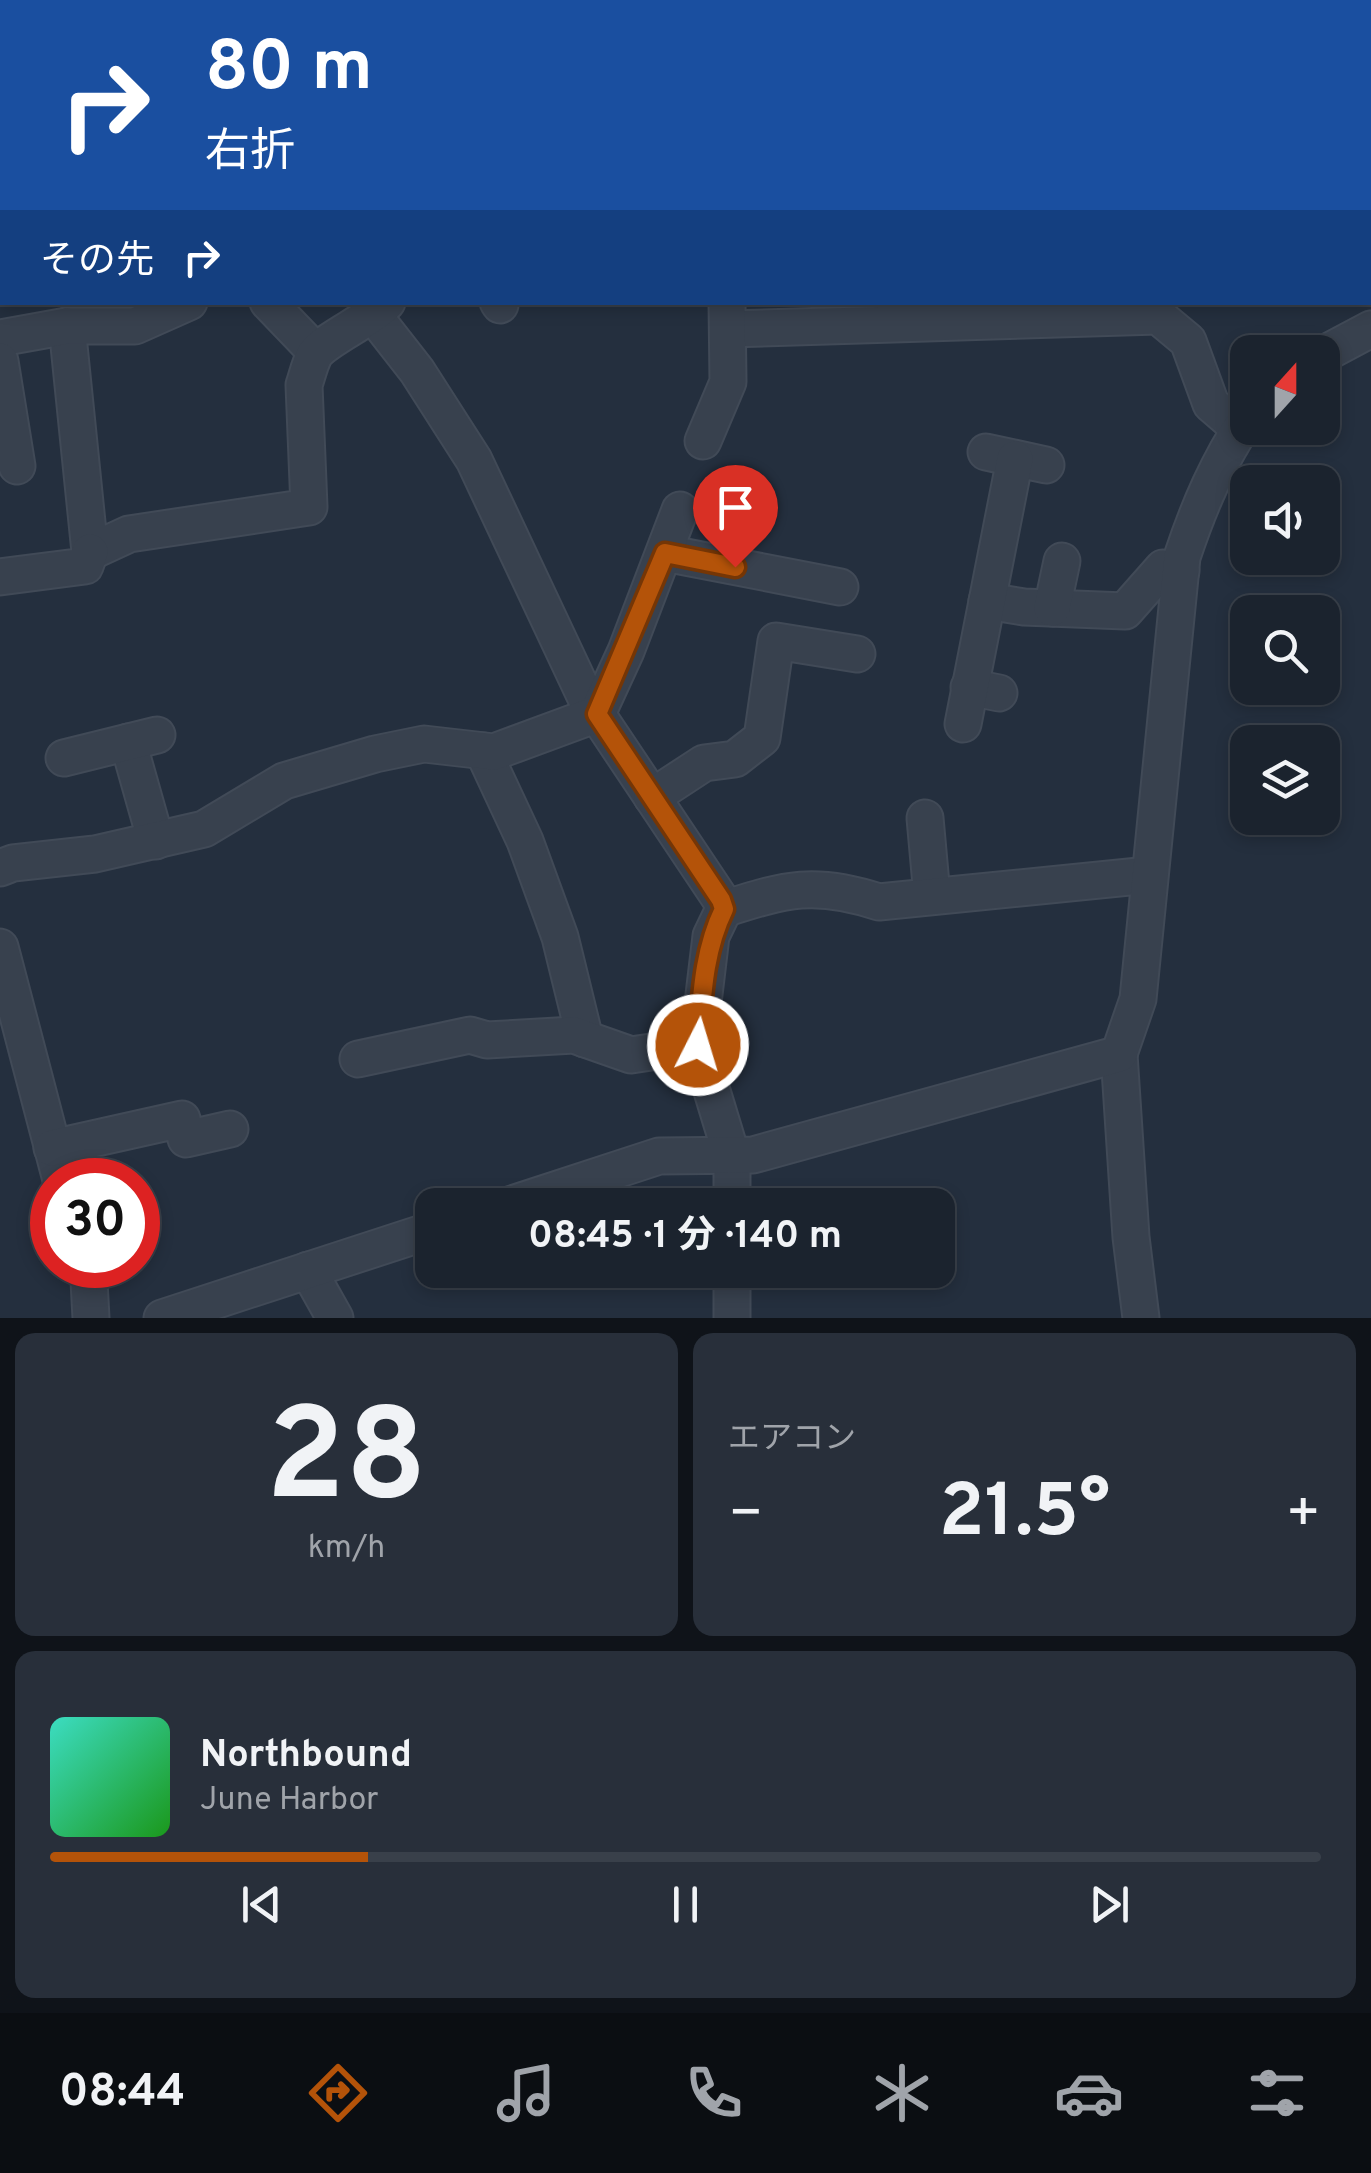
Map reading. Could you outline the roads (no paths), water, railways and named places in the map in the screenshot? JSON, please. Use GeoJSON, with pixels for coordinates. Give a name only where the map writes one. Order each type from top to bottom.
{"type":"FeatureCollection","features":[{"type":"Feature","properties":{"kind":"street"},"geometry":{"type":"LineString","coordinates":[[0,338],[67,326],[135,326],[182,305]]}},
{"type":"Feature","properties":{"kind":"street"},"geometry":{"type":"LineString","coordinates":[[271,305],[316,352]]}},
{"type":"Feature","properties":{"kind":"street"},"geometry":{"type":"LineString","coordinates":[[90,552],[129,534],[309,508],[304,385],[316,352],[380,309],[474,460],[586,698],[724,909]]}},
{"type":"Feature","properties":{"kind":"street"},"geometry":{"type":"LineString","coordinates":[[701,419],[728,382],[728,316],[1062,310],[1158,316],[1188,341],[1211,404],[1230,415]]}},
{"type":"Feature","properties":{"kind":"street"},"geometry":{"type":"LineString","coordinates":[[1340,340],[1365,321]]}},
{"type":"Feature","properties":{"kind":"street"},"geometry":{"type":"LineString","coordinates":[[0,577],[84,566],[90,552],[67,326]]}},
{"type":"Feature","properties":{"kind":"street"},"geometry":{"type":"LineString","coordinates":[[0,360],[16,466]]}},
{"type":"Feature","properties":{"kind":"street"},"geometry":{"type":"LineString","coordinates":[[1141,1318],[1131,1237],[1119,1054],[1138,999],[1180,571],[1199,504],[1230,444]]}},
{"type":"Feature","properties":{"kind":"street"},"geometry":{"type":"LineString","coordinates":[[962,724],[984,690],[987,601],[1016,459]]}},
{"type":"Feature","properties":{"kind":"street"},"geometry":{"type":"LineString","coordinates":[[0,868],[95,854],[219,822],[284,781],[374,754],[424,744],[494,752],[597,714],[680,510]]}},
{"type":"Feature","properties":{"kind":"street"},"geometry":{"type":"LineString","coordinates":[[665,553],[840,587]]}},
{"type":"Feature","properties":{"kind":"street"},"geometry":{"type":"LineString","coordinates":[[1052,608],[1062,562]]}},
{"type":"Feature","properties":{"kind":"street"},"geometry":{"type":"LineString","coordinates":[[987,601],[1125,611],[1163,568],[1180,571]]}},
{"type":"Feature","properties":{"kind":"street"},"geometry":{"type":"LineString","coordinates":[[652,797],[704,763],[735,759],[762,738],[776,640],[857,654]]}},
{"type":"Feature","properties":{"kind":"street"},"geometry":{"type":"LineString","coordinates":[[64,758],[142,739],[156,841]]}},
{"type":"Feature","properties":{"kind":"street"},"geometry":{"type":"LineString","coordinates":[[484,750],[525,841],[560,937],[585,1038]]}},
{"type":"Feature","properties":{"kind":"street"},"geometry":{"type":"LineString","coordinates":[[925,818],[932,896]]}},
{"type":"Feature","properties":{"kind":"street"},"geometry":{"type":"LineString","coordinates":[[732,1188],[732,1156],[698,1045],[710,936],[724,909],[782,890],[842,890],[879,902],[1148,875]]}},
{"type":"Feature","properties":{"kind":"street"},"geometry":{"type":"LineString","coordinates":[[0,947],[54,1158]]}},
{"type":"Feature","properties":{"kind":"street"},"geometry":{"type":"LineString","coordinates":[[358,1059],[470,1035],[486,1040],[574,1035],[631,1055],[698,1045]]}},
{"type":"Feature","properties":{"kind":"street"},"geometry":{"type":"LineString","coordinates":[[561,1188],[659,1156],[753,1155],[1119,1054]]}},
{"type":"Feature","properties":{"kind":"street"},"geometry":{"type":"LineString","coordinates":[[73,1158],[182,1119],[186,1139],[230,1129]]}},
{"type":"Feature","properties":{"kind":"street"},"geometry":{"type":"LineString","coordinates":[[162,1318],[415,1235]]}},
{"type":"Feature","properties":{"kind":"street"},"geometry":{"type":"LineString","coordinates":[[308,1270],[335,1318]]}},
{"type":"Feature","properties":{"kind":"street"},"geometry":{"type":"LineString","coordinates":[[89,1288],[90,1318]]}},
{"type":"Feature","properties":{"kind":"street"},"geometry":{"type":"LineString","coordinates":[[732,1288],[732,1318]]}}]}
